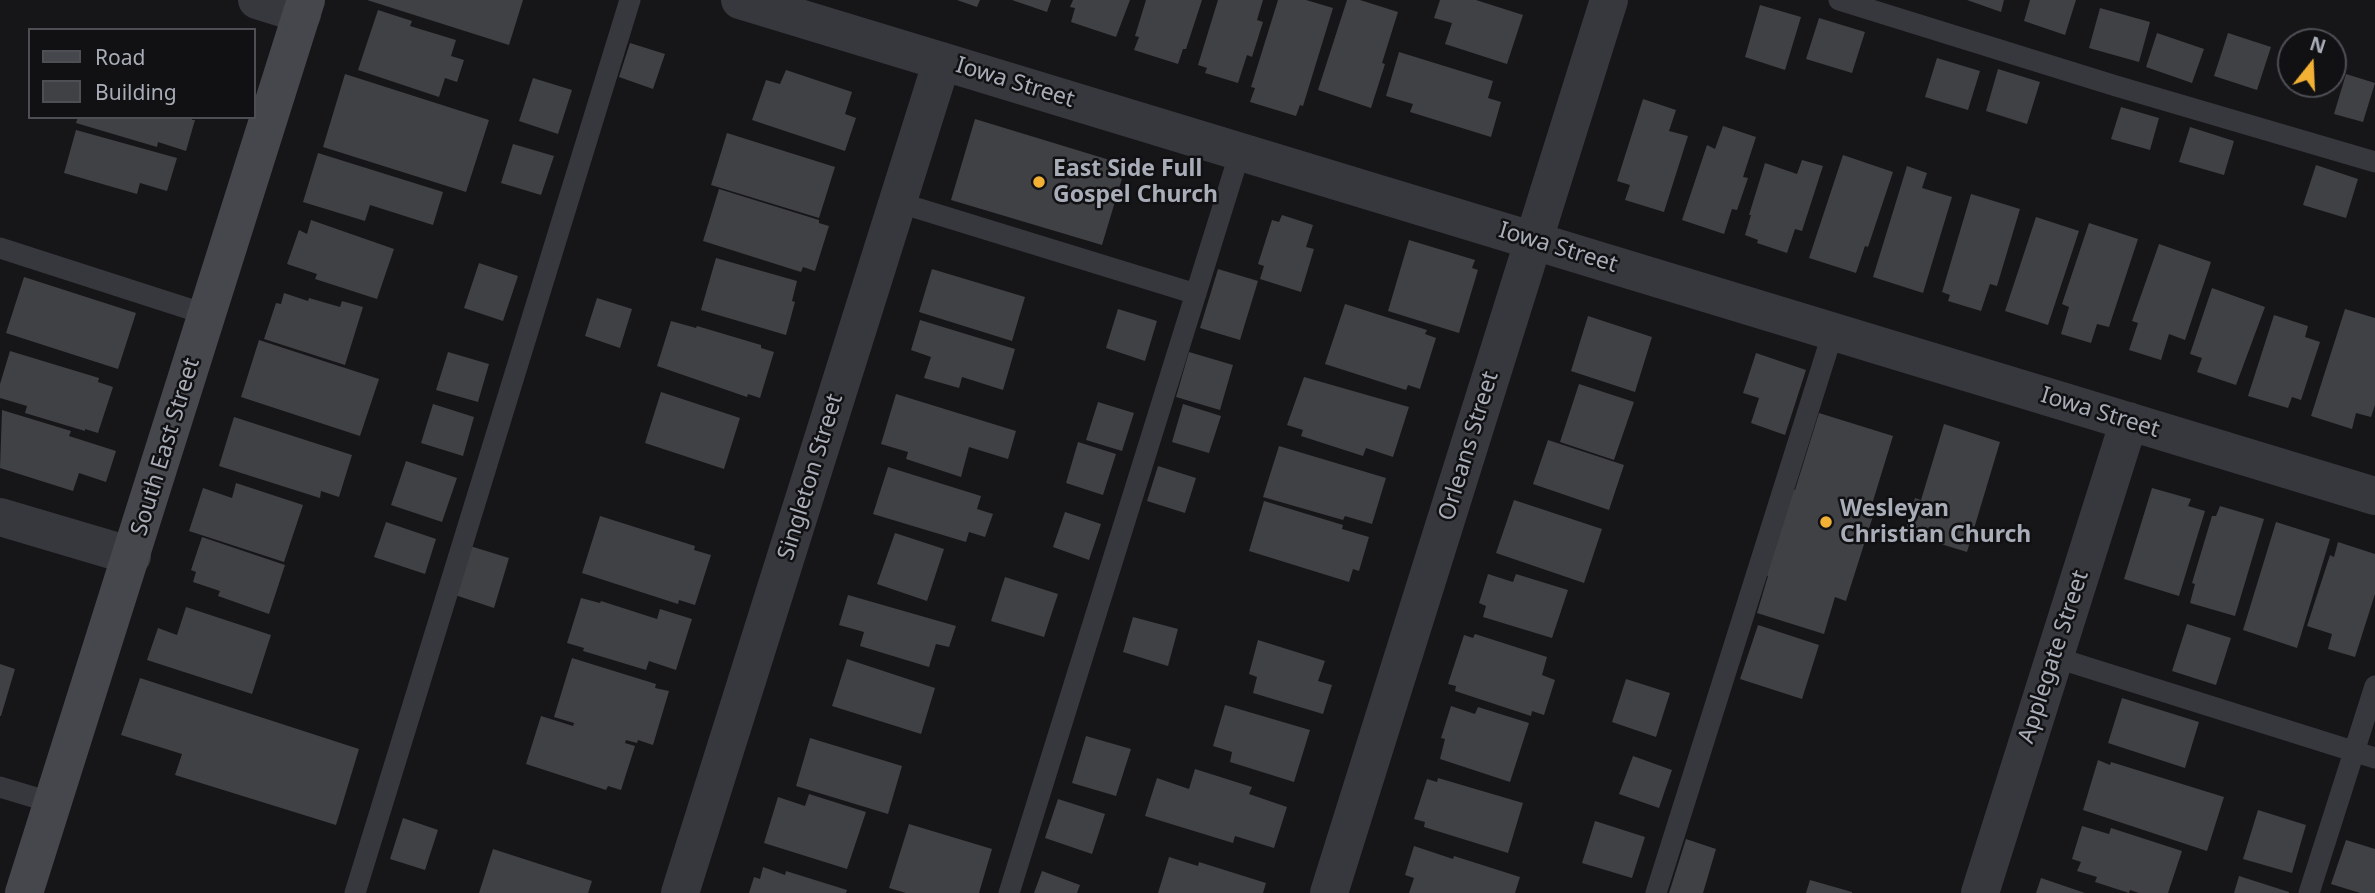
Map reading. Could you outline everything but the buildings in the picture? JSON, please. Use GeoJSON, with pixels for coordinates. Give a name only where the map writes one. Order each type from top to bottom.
{"type":"FeatureCollection","features":[{"type":"Feature","properties":{"kind":"main road","name":"South East Street"},"geometry":{"type":"LineString","coordinates":[[24,893],[304,7]]}},
{"type":"Feature","properties":{"kind":"street"},"geometry":{"type":"LineString","coordinates":[[257,0],[304,7]]}},
{"type":"Feature","properties":{"kind":"street","name":"Iowa Street"},"geometry":{"type":"LineString","coordinates":[[740,0],[2375,496]]}},
{"type":"Feature","properties":{"kind":"street","name":"Orleans Street"},"geometry":{"type":"LineString","coordinates":[[1329,893],[1609,0]]}},
{"type":"Feature","properties":{"kind":"street","name":"Singleton Street"},"geometry":{"type":"LineString","coordinates":[[680,893],[942,61]]}},
{"type":"Feature","properties":{"kind":"street","name":"Applegate Street"},"geometry":{"type":"LineString","coordinates":[[1980,893],[2129,421]]}},
{"type":"Feature","properties":{"kind":"street"},"geometry":{"type":"LineString","coordinates":[[0,517],[132,556]]}},
{"type":"Feature","properties":{"kind":"lane"},"geometry":{"type":"LineString","coordinates":[[355,893],[630,0]]}},
{"type":"Feature","properties":{"kind":"lane"},"geometry":{"type":"LineString","coordinates":[[1839,0],[2116,86],[2375,162]]}},
{"type":"Feature","properties":{"kind":"lane"},"geometry":{"type":"LineString","coordinates":[[1009,893],[1240,152]]}},
{"type":"Feature","properties":{"kind":"lane"},"geometry":{"type":"LineString","coordinates":[[897,202],[1196,294]]}},
{"type":"Feature","properties":{"kind":"lane"},"geometry":{"type":"LineString","coordinates":[[0,248],[208,314]]}},
{"type":"Feature","properties":{"kind":"lane"},"geometry":{"type":"LineString","coordinates":[[1656,893],[1833,332]]}},
{"type":"Feature","properties":{"kind":"lane"},"geometry":{"type":"LineString","coordinates":[[2054,657],[2375,758]]}},
{"type":"Feature","properties":{"kind":"lane"},"geometry":{"type":"LineString","coordinates":[[2309,893],[2375,686]]}},
{"type":"Feature","properties":{"kind":"lane"},"geometry":{"type":"LineString","coordinates":[[0,787],[53,803]]}},
{"type":"Feature","properties":{"kind":"place","name":"East Side Full Gospel Church"},"geometry":{"type":"Point","coordinates":[1039,182]}},
{"type":"Feature","properties":{"kind":"place","name":"Wesleyan Christian Church"},"geometry":{"type":"Point","coordinates":[1826,522]}}]}
